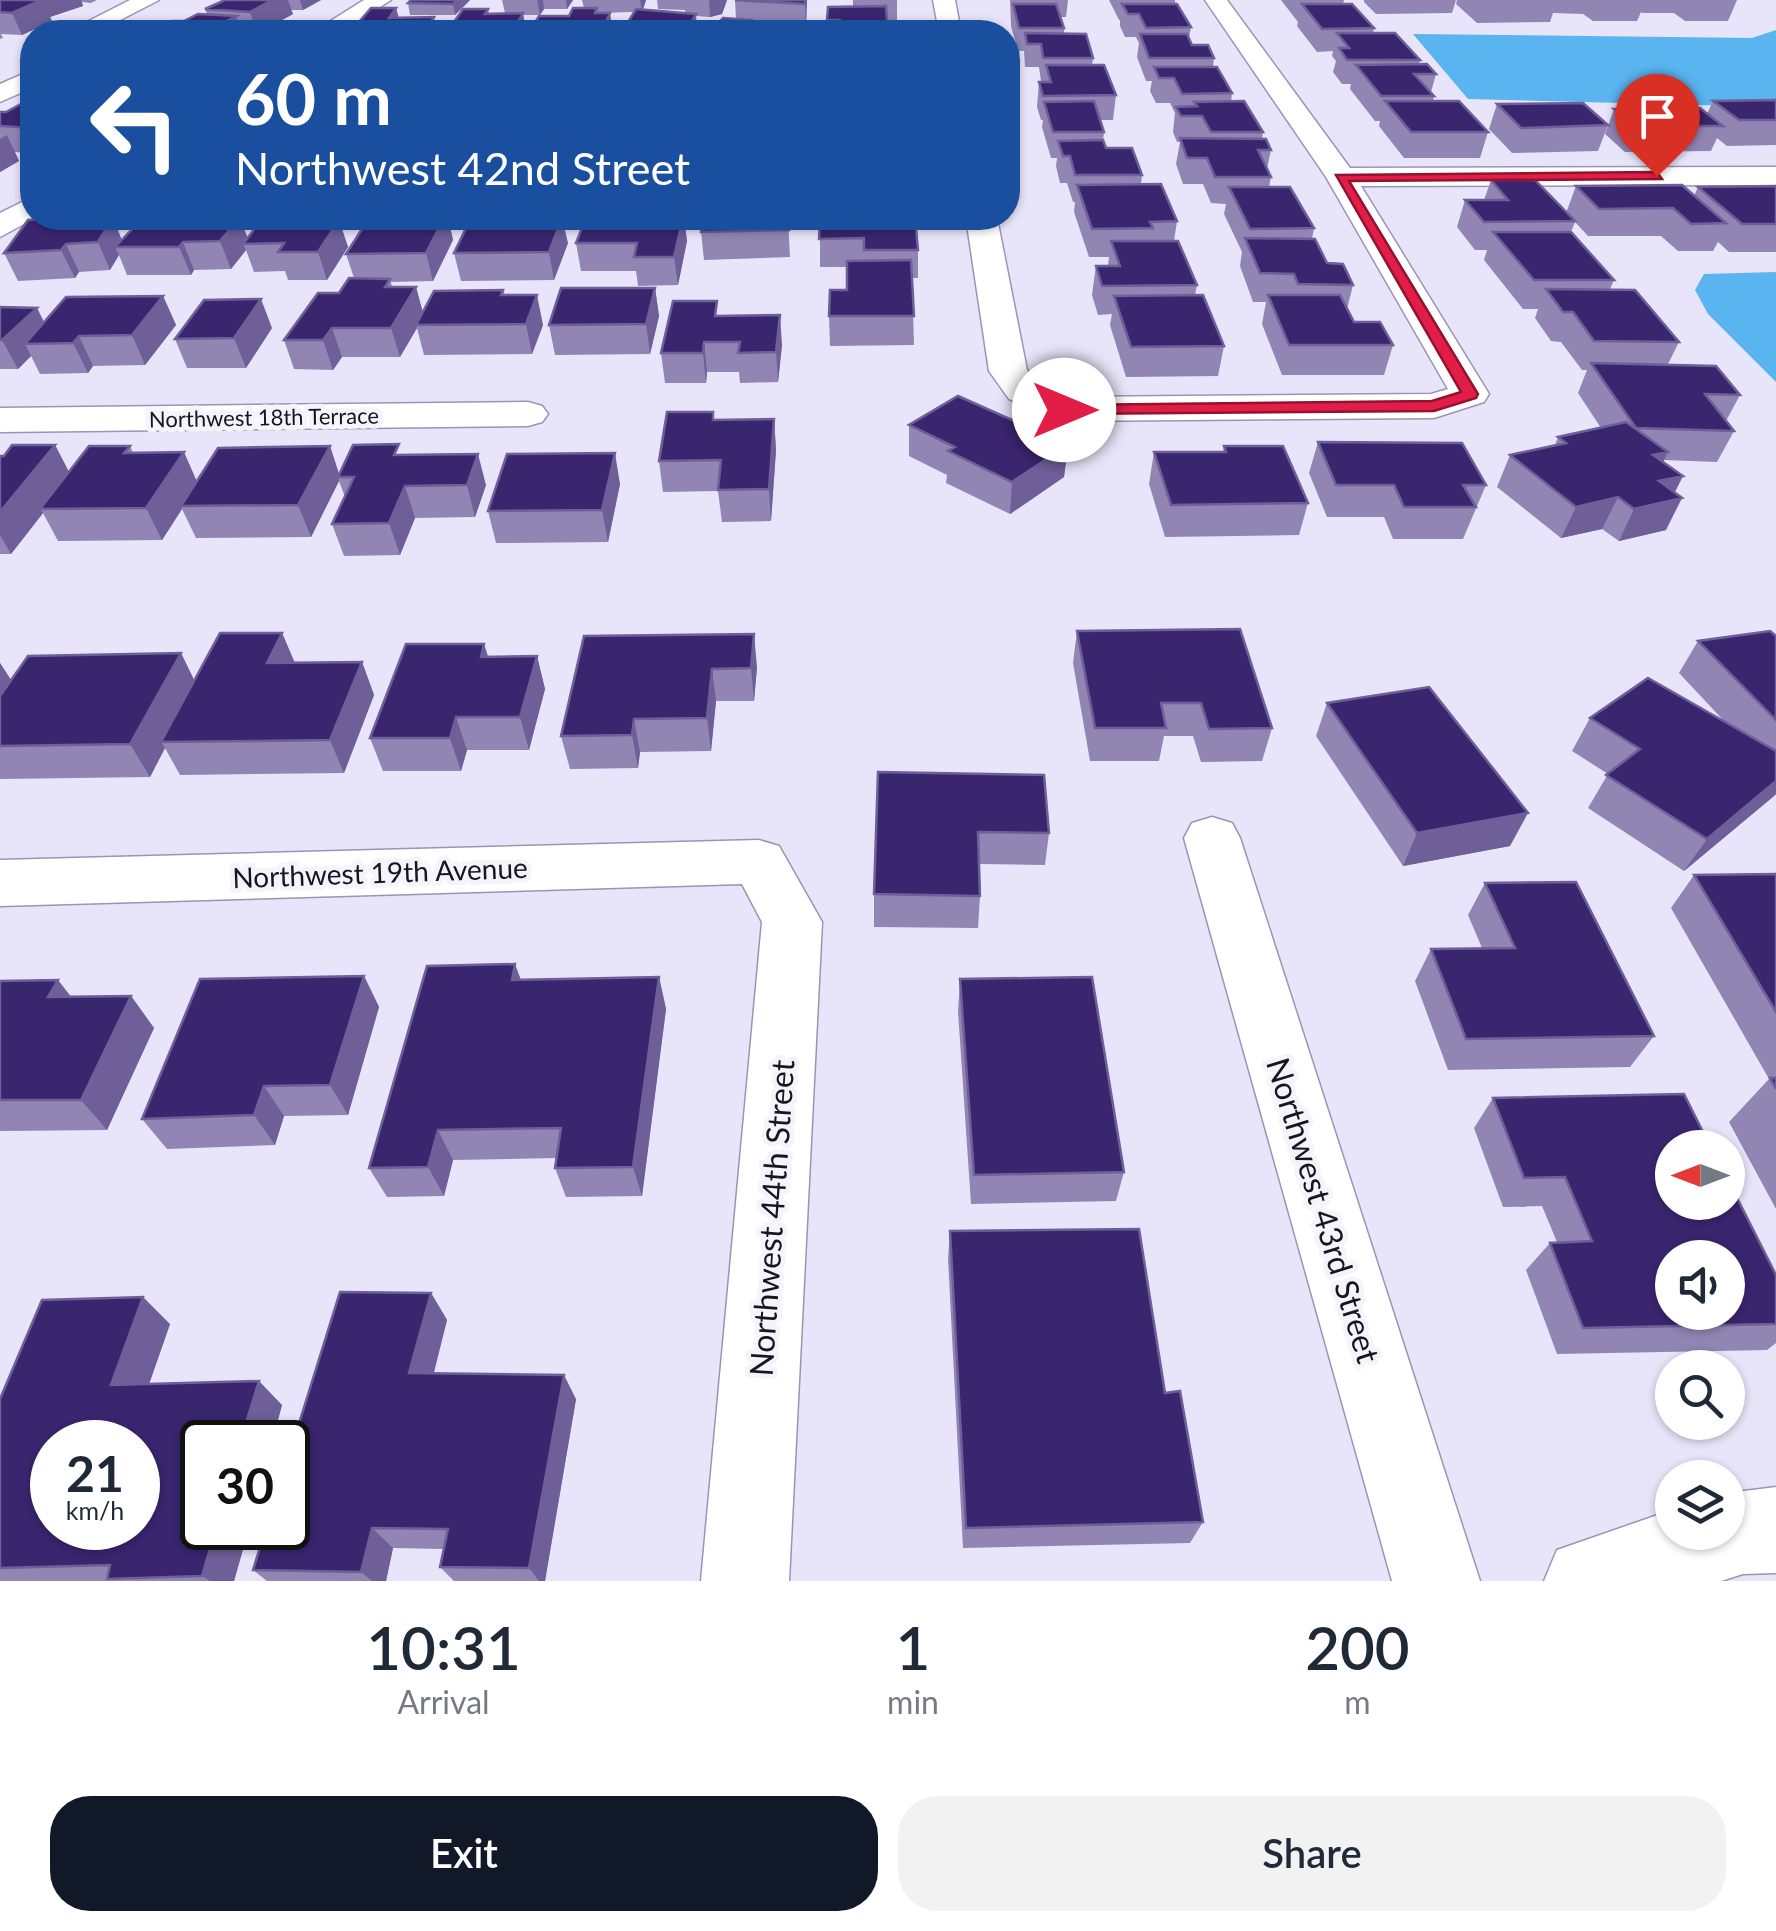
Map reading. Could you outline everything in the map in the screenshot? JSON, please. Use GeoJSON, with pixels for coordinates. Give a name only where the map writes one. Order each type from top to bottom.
{"type":"FeatureCollection","features":[{"type":"Feature","properties":{"kind":"street"},"geometry":{"type":"LineString","coordinates":[[105,20],[148,0]]}},
{"type":"Feature","properties":{"kind":"street"},"geometry":{"type":"LineString","coordinates":[[346,20],[380,0]]}},
{"type":"Feature","properties":{"kind":"street"},"geometry":{"type":"LineString","coordinates":[[984,230],[1008,371],[1023,391],[1064,410],[1434,406],[1470,394],[1341,177],[1216,0]]}},
{"type":"Feature","properties":{"kind":"street"},"geometry":{"type":"LineString","coordinates":[[150,20],[174,8]]}},
{"type":"Feature","properties":{"kind":"street"},"geometry":{"type":"LineString","coordinates":[[1341,177],[1776,176]]}},
{"type":"Feature","properties":{"kind":"street","name":"Northwest 18th Terrace"},"geometry":{"type":"LineString","coordinates":[[0,420],[528,414]]}},
{"type":"Feature","properties":{"kind":"street","name":"Northwest 43rd Street"},"geometry":{"type":"LineString","coordinates":[[1212,838],[1436,1581]]}},
{"type":"Feature","properties":{"kind":"street","name":"Northwest 19th Avenue"},"geometry":{"type":"LineString","coordinates":[[0,883],[759,862]]}},
{"type":"Feature","properties":{"kind":"street","name":"Northwest 44th Street"},"geometry":{"type":"LineString","coordinates":[[744,1581],[792,922],[759,862]]}},
{"type":"Feature","properties":{"kind":"street"},"geometry":{"type":"LineString","coordinates":[[1588,1581],[1743,1531],[1776,1530]]}},
{"type":"Feature","properties":{"kind":"water"},"geometry":{"type":"Polygon","coordinates":[[[1776,30],[1776,107],[1468,99],[1413,34],[1752,38],[1776,30]]]}},
{"type":"Feature","properties":{"kind":"water"},"geometry":{"type":"Polygon","coordinates":[[[1776,272],[1776,382],[1708,314],[1695,290],[1704,274],[1776,272]]]}},
{"type":"Feature","properties":{"kind":"building"},"geometry":{"type":"Polygon","coordinates":[[[0,0],[41,0],[12,13],[0,12],[0,0]]]}},
{"type":"Feature","properties":{"kind":"building"},"geometry":{"type":"Polygon","coordinates":[[[225,0],[272,0],[250,12],[205,9],[225,0]]]}},
{"type":"Feature","properties":{"kind":"building"},"geometry":{"type":"Polygon","coordinates":[[[457,0],[453,4],[408,3],[457,0]]]}},
{"type":"Feature","properties":{"kind":"building"},"geometry":{"type":"Polygon","coordinates":[[[735,0],[805,0],[805,4],[735,0]]]}},
{"type":"Feature","properties":{"kind":"building"},"geometry":{"type":"Polygon","coordinates":[[[1013,4],[1056,4],[1064,28],[1020,28],[1013,4]]]}},
{"type":"Feature","properties":{"kind":"building"},"geometry":{"type":"Polygon","coordinates":[[[1122,4],[1177,4],[1191,27],[1146,28],[1139,14],[1128,14],[1122,4]]]}},
{"type":"Feature","properties":{"kind":"building"},"geometry":{"type":"Polygon","coordinates":[[[1302,4],[1352,4],[1374,28],[1322,29],[1302,4]]]}},
{"type":"Feature","properties":{"kind":"building"},"geometry":{"type":"Polygon","coordinates":[[[886,6],[887,20],[827,20],[828,7],[886,6]]]}},
{"type":"Feature","properties":{"kind":"building"},"geometry":{"type":"Polygon","coordinates":[[[371,8],[396,8],[389,18],[434,17],[432,20],[361,20],[371,8]]]}},
{"type":"Feature","properties":{"kind":"building"},"geometry":{"type":"Polygon","coordinates":[[[573,8],[597,8],[595,13],[610,13],[607,20],[537,20],[539,16],[569,16],[573,8]]]}},
{"type":"Feature","properties":{"kind":"building"},"geometry":{"type":"Polygon","coordinates":[[[463,9],[488,9],[485,14],[523,13],[519,20],[455,20],[463,9]]]}},
{"type":"Feature","properties":{"kind":"building"},"geometry":{"type":"Polygon","coordinates":[[[636,9],[696,14],[693,20],[629,20],[636,9]]]}},
{"type":"Feature","properties":{"kind":"building"},"geometry":{"type":"Polygon","coordinates":[[[198,14],[236,16],[229,20],[186,20],[198,14]]]}},
{"type":"Feature","properties":{"kind":"building"},"geometry":{"type":"Polygon","coordinates":[[[1025,33],[1086,34],[1093,58],[1043,58],[1041,44],[1027,44],[1025,33]]]}},
{"type":"Feature","properties":{"kind":"building"},"geometry":{"type":"Polygon","coordinates":[[[1337,33],[1395,33],[1420,60],[1347,60],[1339,48],[1349,48],[1337,33]]]}},
{"type":"Feature","properties":{"kind":"building"},"geometry":{"type":"Polygon","coordinates":[[[1140,34],[1187,34],[1192,45],[1208,45],[1214,58],[1149,58],[1140,34]]]}},
{"type":"Feature","properties":{"kind":"building"},"geometry":{"type":"Polygon","coordinates":[[[1427,64],[1436,74],[1414,74],[1434,96],[1381,96],[1356,65],[1427,64]]]}},
{"type":"Feature","properties":{"kind":"building"},"geometry":{"type":"Polygon","coordinates":[[[1046,65],[1104,65],[1116,95],[1043,96],[1039,82],[1051,82],[1046,65]]]}},
{"type":"Feature","properties":{"kind":"building"},"geometry":{"type":"Polygon","coordinates":[[[1154,67],[1217,67],[1232,93],[1182,94],[1174,78],[1159,78],[1154,67]]]}},
{"type":"Feature","properties":{"kind":"building"},"geometry":{"type":"Polygon","coordinates":[[[1776,100],[1776,120],[1739,120],[1713,101],[1776,100]]]}},
{"type":"Feature","properties":{"kind":"building"},"geometry":{"type":"Polygon","coordinates":[[[1094,101],[1104,132],[1053,132],[1044,102],[1094,101]]]}},
{"type":"Feature","properties":{"kind":"building"},"geometry":{"type":"Polygon","coordinates":[[[1244,101],[1263,132],[1211,132],[1202,116],[1181,116],[1176,107],[1197,106],[1194,102],[1244,101]]]}},
{"type":"Feature","properties":{"kind":"building"},"geometry":{"type":"Polygon","coordinates":[[[1385,101],[1459,101],[1488,132],[1411,132],[1385,101]]]}},
{"type":"Feature","properties":{"kind":"building"},"geometry":{"type":"Polygon","coordinates":[[[1583,103],[1608,125],[1521,128],[1497,104],[1583,103]]]}},
{"type":"Feature","properties":{"kind":"building"},"geometry":{"type":"Polygon","coordinates":[[[20,104],[20,127],[0,126],[0,112],[20,104]]]}},
{"type":"Feature","properties":{"kind":"building"},"geometry":{"type":"Polygon","coordinates":[[[1700,108],[1723,126],[1635,126],[1614,109],[1700,108]]]}},
{"type":"Feature","properties":{"kind":"building"},"geometry":{"type":"Polygon","coordinates":[[[1180,138],[1266,139],[1271,150],[1258,150],[1271,177],[1215,177],[1207,158],[1187,158],[1180,138]]]}},
{"type":"Feature","properties":{"kind":"building"},"geometry":{"type":"Polygon","coordinates":[[[1103,140],[1106,148],[1132,148],[1142,175],[1075,175],[1070,156],[1063,156],[1058,141],[1103,140]]]}},
{"type":"Feature","properties":{"kind":"building"},"geometry":{"type":"Polygon","coordinates":[[[1491,180],[1535,180],[1575,221],[1484,222],[1465,200],[1508,200],[1491,180]]]}},
{"type":"Feature","properties":{"kind":"building"},"geometry":{"type":"Polygon","coordinates":[[[1161,184],[1177,221],[1150,222],[1153,228],[1092,229],[1077,185],[1161,184]]]}},
{"type":"Feature","properties":{"kind":"building"},"geometry":{"type":"Polygon","coordinates":[[[1682,185],[1726,223],[1691,224],[1673,208],[1599,209],[1576,186],[1682,185]]]}},
{"type":"Feature","properties":{"kind":"building"},"geometry":{"type":"Polygon","coordinates":[[[1776,186],[1776,224],[1742,224],[1698,187],[1776,186]]]}},
{"type":"Feature","properties":{"kind":"building"},"geometry":{"type":"Polygon","coordinates":[[[1229,187],[1290,187],[1314,228],[1250,229],[1229,187]]]}},
{"type":"Feature","properties":{"kind":"building"},"geometry":{"type":"Polygon","coordinates":[[[21,230],[106,230],[98,242],[66,244],[61,250],[4,253],[21,230]]]}},
{"type":"Feature","properties":{"kind":"building"},"geometry":{"type":"Polygon","coordinates":[[[131,230],[229,230],[220,241],[183,242],[179,247],[115,247],[131,230]]]}},
{"type":"Feature","properties":{"kind":"building"},"geometry":{"type":"Polygon","coordinates":[[[254,230],[332,230],[318,252],[278,252],[284,243],[243,244],[254,230]]]}},
{"type":"Feature","properties":{"kind":"building"},"geometry":{"type":"Polygon","coordinates":[[[361,230],[438,230],[426,253],[346,254],[361,230]]]}},
{"type":"Feature","properties":{"kind":"building"},"geometry":{"type":"Polygon","coordinates":[[[465,230],[557,230],[549,252],[454,253],[465,230]]]}},
{"type":"Feature","properties":{"kind":"building"},"geometry":{"type":"Polygon","coordinates":[[[581,230],[680,230],[674,257],[634,257],[637,243],[576,243],[581,230]]]}},
{"type":"Feature","properties":{"kind":"building"},"geometry":{"type":"Polygon","coordinates":[[[701,230],[789,230],[701,232],[701,230]]]}},
{"type":"Feature","properties":{"kind":"building"},"geometry":{"type":"Polygon","coordinates":[[[819,230],[916,230],[918,250],[864,250],[864,238],[819,239],[819,230]]]}},
{"type":"Feature","properties":{"kind":"building"},"geometry":{"type":"Polygon","coordinates":[[[1493,232],[1571,232],[1614,280],[1534,280],[1493,232]]]}},
{"type":"Feature","properties":{"kind":"building"},"geometry":{"type":"Polygon","coordinates":[[[1245,238],[1315,239],[1327,263],[1343,264],[1353,285],[1298,284],[1294,274],[1260,273],[1245,238]]]}},
{"type":"Feature","properties":{"kind":"building"},"geometry":{"type":"Polygon","coordinates":[[[1111,241],[1178,241],[1197,285],[1102,286],[1096,266],[1120,266],[1111,241]]]}},
{"type":"Feature","properties":{"kind":"building"},"geometry":{"type":"Polygon","coordinates":[[[911,260],[914,316],[829,316],[830,290],[847,290],[847,261],[911,260]]]}},
{"type":"Feature","properties":{"kind":"building"},"geometry":{"type":"Polygon","coordinates":[[[349,278],[390,279],[385,287],[416,287],[391,328],[332,328],[323,340],[284,340],[318,293],[339,293],[349,278]]]}},
{"type":"Feature","properties":{"kind":"building"},"geometry":{"type":"Polygon","coordinates":[[[561,288],[655,288],[646,324],[549,325],[561,288]]]}},
{"type":"Feature","properties":{"kind":"building"},"geometry":{"type":"Polygon","coordinates":[[[1546,289],[1635,290],[1679,342],[1594,341],[1573,312],[1563,312],[1546,289]]]}},
{"type":"Feature","properties":{"kind":"building"},"geometry":{"type":"Polygon","coordinates":[[[503,290],[501,295],[537,295],[526,324],[416,325],[434,291],[503,290]]]}},
{"type":"Feature","properties":{"kind":"building"},"geometry":{"type":"Polygon","coordinates":[[[1203,295],[1224,346],[1131,347],[1114,296],[1203,295]]]}},
{"type":"Feature","properties":{"kind":"building"},"geometry":{"type":"Polygon","coordinates":[[[1268,295],[1340,295],[1354,322],[1380,322],[1393,345],[1289,345],[1268,295]]]}},
{"type":"Feature","properties":{"kind":"building"},"geometry":{"type":"Polygon","coordinates":[[[163,296],[132,335],[79,336],[73,343],[25,344],[66,297],[163,296]]]}},
{"type":"Feature","properties":{"kind":"building"},"geometry":{"type":"Polygon","coordinates":[[[261,299],[234,338],[175,339],[204,300],[261,299]]]}},
{"type":"Feature","properties":{"kind":"building"},"geometry":{"type":"Polygon","coordinates":[[[673,301],[717,301],[715,316],[780,315],[776,352],[738,353],[740,342],[704,342],[703,353],[661,353],[673,301]]]}},
{"type":"Feature","properties":{"kind":"building"},"geometry":{"type":"Polygon","coordinates":[[[0,307],[37,308],[0,340],[0,307]]]}},
{"type":"Feature","properties":{"kind":"building"},"geometry":{"type":"Polygon","coordinates":[[[1591,363],[1716,366],[1740,395],[1705,394],[1734,431],[1636,428],[1591,363]]]}},
{"type":"Feature","properties":{"kind":"building"},"geometry":{"type":"Polygon","coordinates":[[[958,396],[1068,445],[1012,482],[948,451],[955,447],[909,425],[958,396]]]}},
{"type":"Feature","properties":{"kind":"building"},"geometry":{"type":"Polygon","coordinates":[[[667,412],[713,412],[713,420],[774,419],[769,489],[718,490],[721,460],[659,461],[667,412]]]}},
{"type":"Feature","properties":{"kind":"building"},"geometry":{"type":"Polygon","coordinates":[[[1626,422],[1668,452],[1653,455],[1683,476],[1659,481],[1682,498],[1634,509],[1618,497],[1576,507],[1510,455],[1566,443],[1558,437],[1626,422]]]}},
{"type":"Feature","properties":{"kind":"building"},"geometry":{"type":"Polygon","coordinates":[[[1318,442],[1462,443],[1486,485],[1463,485],[1476,507],[1404,507],[1394,485],[1336,485],[1318,442]]]}},
{"type":"Feature","properties":{"kind":"building"},"geometry":{"type":"Polygon","coordinates":[[[399,444],[394,455],[478,454],[467,485],[405,486],[389,523],[332,524],[354,477],[338,477],[353,445],[399,444]]]}},
{"type":"Feature","properties":{"kind":"building"},"geometry":{"type":"Polygon","coordinates":[[[12,445],[55,445],[0,512],[0,456],[12,445]]]}},
{"type":"Feature","properties":{"kind":"building"},"geometry":{"type":"Polygon","coordinates":[[[89,446],[130,446],[124,453],[184,452],[146,508],[40,509],[89,446]]]}},
{"type":"Feature","properties":{"kind":"building"},"geometry":{"type":"Polygon","coordinates":[[[330,446],[298,505],[181,506],[218,448],[330,446]]]}},
{"type":"Feature","properties":{"kind":"building"},"geometry":{"type":"Polygon","coordinates":[[[1224,446],[1283,446],[1308,503],[1171,505],[1154,452],[1226,452],[1224,446]]]}},
{"type":"Feature","properties":{"kind":"building"},"geometry":{"type":"Polygon","coordinates":[[[615,453],[602,510],[488,511],[507,454],[615,453]]]}},
{"type":"Feature","properties":{"kind":"building"},"geometry":{"type":"Polygon","coordinates":[[[1240,629],[1272,728],[1209,729],[1201,703],[1161,703],[1166,728],[1095,728],[1077,631],[1240,629]]]}},
{"type":"Feature","properties":{"kind":"building"},"geometry":{"type":"Polygon","coordinates":[[[1770,631],[1776,636],[1776,720],[1698,641],[1770,631]]]}},
{"type":"Feature","properties":{"kind":"building"},"geometry":{"type":"Polygon","coordinates":[[[220,633],[282,633],[267,663],[362,662],[330,740],[161,742],[220,633]]]}},
{"type":"Feature","properties":{"kind":"building"},"geometry":{"type":"Polygon","coordinates":[[[754,634],[751,668],[712,669],[707,718],[634,719],[632,735],[561,736],[584,636],[754,634]]]}},
{"type":"Feature","properties":{"kind":"building"},"geometry":{"type":"Polygon","coordinates":[[[406,644],[484,644],[481,657],[537,656],[520,717],[456,717],[450,738],[370,738],[406,644]]]}},
{"type":"Feature","properties":{"kind":"building"},"geometry":{"type":"Polygon","coordinates":[[[181,653],[130,744],[0,746],[0,696],[28,656],[181,653]]]}},
{"type":"Feature","properties":{"kind":"building"},"geometry":{"type":"Polygon","coordinates":[[[1648,678],[1776,751],[1776,781],[1707,839],[1606,775],[1640,749],[1590,718],[1648,678]]]}},
{"type":"Feature","properties":{"kind":"building"},"geometry":{"type":"Polygon","coordinates":[[[1429,687],[1528,813],[1417,833],[1327,703],[1429,687]]]}},
{"type":"Feature","properties":{"kind":"building"},"geometry":{"type":"Polygon","coordinates":[[[878,772],[1044,775],[1049,833],[978,832],[980,896],[874,894],[878,772]]]}},
{"type":"Feature","properties":{"kind":"building"},"geometry":{"type":"Polygon","coordinates":[[[1776,874],[1776,1012],[1694,875],[1776,874]]]}},
{"type":"Feature","properties":{"kind":"building"},"geometry":{"type":"Polygon","coordinates":[[[1576,882],[1654,1036],[1466,1039],[1431,949],[1515,948],[1485,883],[1576,882]]]}},
{"type":"Feature","properties":{"kind":"building"},"geometry":{"type":"Polygon","coordinates":[[[515,964],[512,980],[659,977],[633,1167],[555,1168],[561,1128],[438,1130],[428,1167],[369,1168],[427,966],[515,964]]]}},
{"type":"Feature","properties":{"kind":"building"},"geometry":{"type":"Polygon","coordinates":[[[364,976],[330,1085],[264,1086],[254,1115],[142,1119],[200,979],[364,976]]]}},
{"type":"Feature","properties":{"kind":"building"},"geometry":{"type":"Polygon","coordinates":[[[1092,977],[1124,1172],[974,1175],[960,979],[1092,977]]]}},
{"type":"Feature","properties":{"kind":"building"},"geometry":{"type":"Polygon","coordinates":[[[58,980],[48,997],[131,996],[81,1100],[0,1100],[0,981],[58,980]]]}},
{"type":"Feature","properties":{"kind":"building"},"geometry":{"type":"Polygon","coordinates":[[[1684,1094],[1702,1130],[1655,1130],[1655,1220],[1745,1220],[1745,1214],[1776,1275],[1776,1324],[1745,1325],[1745,1240],[1655,1240],[1655,1327],[1583,1328],[1550,1243],[1592,1241],[1565,1177],[1524,1178],[1493,1098],[1684,1094]]]}},
{"type":"Feature","properties":{"kind":"building"},"geometry":{"type":"Polygon","coordinates":[[[1139,1229],[1165,1393],[1180,1391],[1203,1522],[966,1528],[950,1231],[1139,1229]]]}},
{"type":"Feature","properties":{"kind":"building"},"geometry":{"type":"Polygon","coordinates":[[[340,1292],[431,1293],[409,1373],[564,1375],[529,1568],[440,1567],[448,1529],[372,1528],[361,1572],[253,1570],[259,1550],[310,1550],[310,1420],[300,1420],[340,1292]]]}},
{"type":"Feature","properties":{"kind":"building"},"geometry":{"type":"Polygon","coordinates":[[[143,1297],[111,1385],[259,1381],[247,1420],[180,1420],[180,1550],[210,1550],[202,1576],[107,1579],[110,1565],[0,1568],[0,1399],[42,1300],[143,1297]]]}},
{"type":"Feature","properties":{"kind":"route"},"geometry":{"type":"LineString","coordinates":[[1064,410],[1434,406],[1470,394],[1341,177],[1657,176]]}}]}
